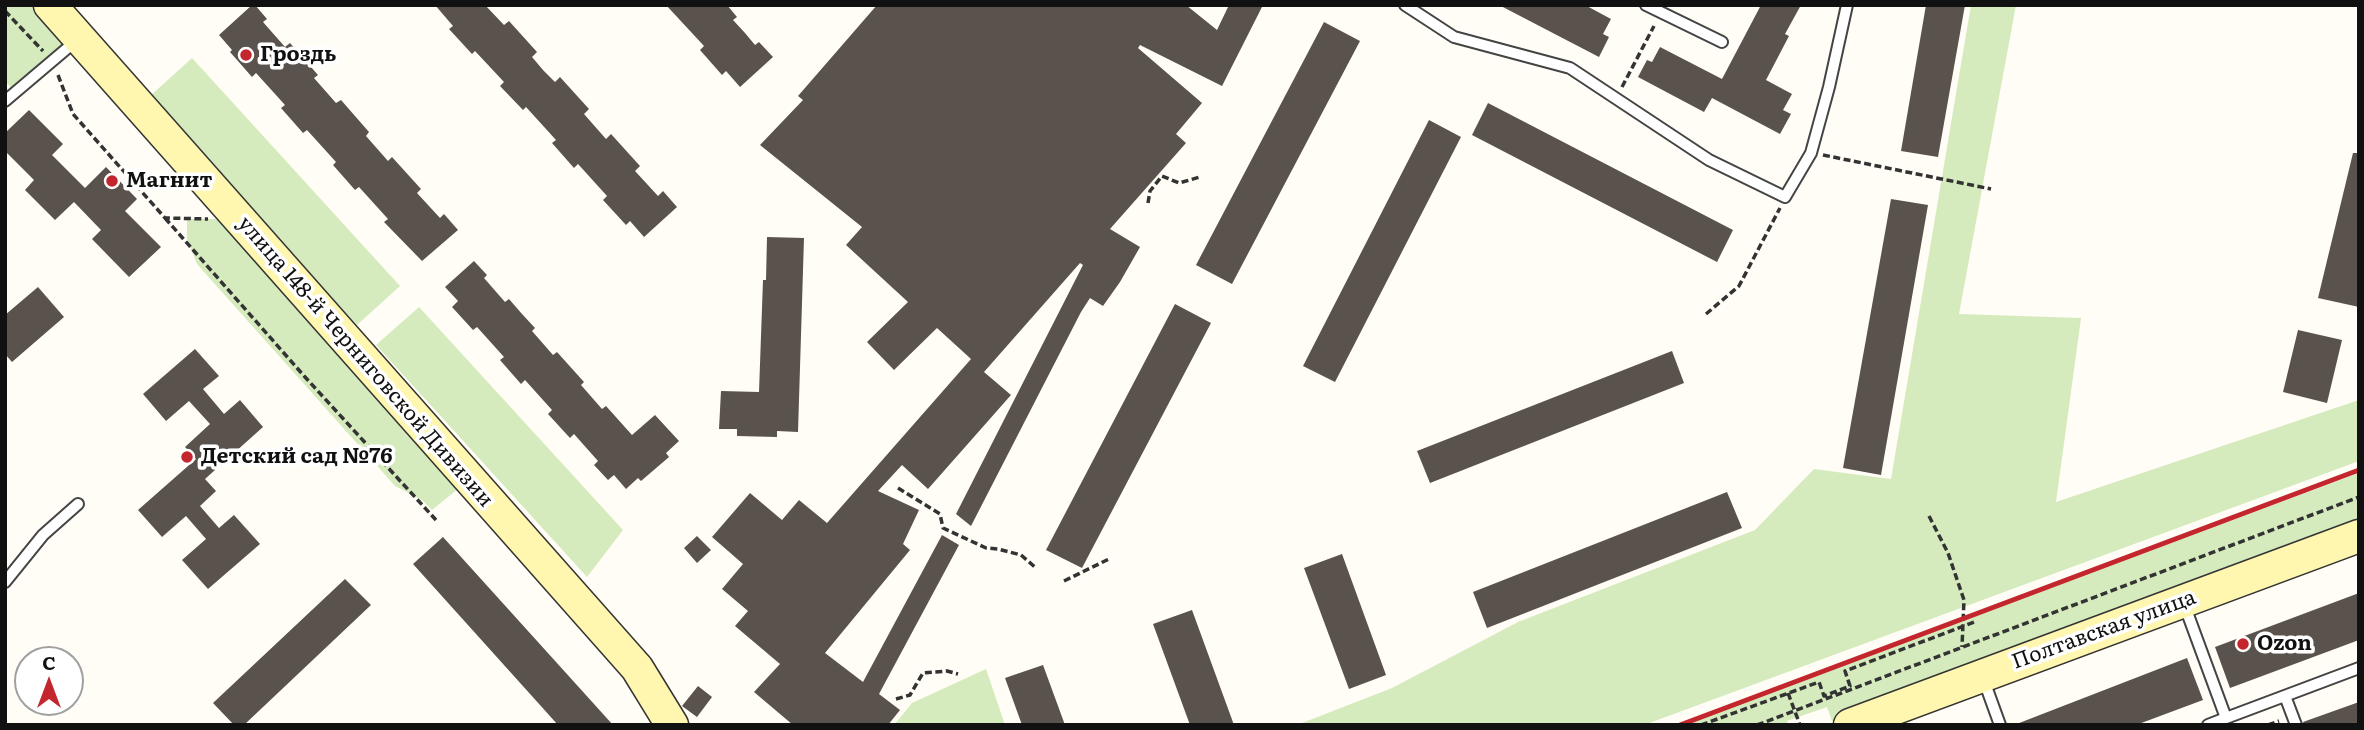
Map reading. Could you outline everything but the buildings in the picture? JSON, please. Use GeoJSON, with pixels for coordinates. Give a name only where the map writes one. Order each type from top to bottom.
{"type":"FeatureCollection","features":[{"type":"Feature","properties":{"kind":"street","name":"улица 148-й Черниговской Дивизии"},"geometry":{"type":"LineString","coordinates":[[50,5],[637,668],[671,725]]}},
{"type":"Feature","properties":{"kind":"street","name":"Полтавская улица"},"geometry":{"type":"LineString","coordinates":[[1850,725],[2359,536]]}},
{"type":"Feature","properties":{"kind":"lane"},"geometry":{"type":"LineString","coordinates":[[1405,5],[1454,37],[1570,68],[1709,160],[1786,197],[1811,153],[1847,5]]}},
{"type":"Feature","properties":{"kind":"lane"},"geometry":{"type":"LineString","coordinates":[[1646,5],[1722,42]]}},
{"type":"Feature","properties":{"kind":"lane"},"geometry":{"type":"LineString","coordinates":[[5,102],[79,38]]}},
{"type":"Feature","properties":{"kind":"lane"},"geometry":{"type":"LineString","coordinates":[[5,582],[43,535],[78,504]]}},
{"type":"Feature","properties":{"kind":"lane"},"geometry":{"type":"LineString","coordinates":[[2182,601],[2226,718]]}},
{"type":"Feature","properties":{"kind":"lane"},"geometry":{"type":"LineString","coordinates":[[2208,725],[2359,668]]}},
{"type":"Feature","properties":{"kind":"lane"},"geometry":{"type":"LineString","coordinates":[[1982,675],[2000,725]]}},
{"type":"Feature","properties":{"kind":"lane"},"geometry":{"type":"LineString","coordinates":[[2285,696],[2296,725]]}},
{"type":"Feature","properties":{"kind":"path"},"geometry":{"type":"LineString","coordinates":[[1616,99],[1660,12]]}},
{"type":"Feature","properties":{"kind":"path"},"geometry":{"type":"LineString","coordinates":[[1811,153],[1991,190]]}},
{"type":"Feature","properties":{"kind":"path"},"geometry":{"type":"LineString","coordinates":[[1148,202],[1150,191],[1162,176],[1179,183],[1200,177]]}},
{"type":"Feature","properties":{"kind":"path"},"geometry":{"type":"LineString","coordinates":[[1706,314],[1739,286],[1786,197]]}},
{"type":"Feature","properties":{"kind":"path"},"geometry":{"type":"LineString","coordinates":[[165,218],[304,377],[436,520]]}},
{"type":"Feature","properties":{"kind":"path"},"geometry":{"type":"LineString","coordinates":[[898,488],[940,514],[943,528],[986,548],[1021,555],[1036,568]]}},
{"type":"Feature","properties":{"kind":"path"},"geometry":{"type":"LineString","coordinates":[[1757,725],[2359,498]]}},
{"type":"Feature","properties":{"kind":"path"},"geometry":{"type":"LineString","coordinates":[[1929,516],[1948,553],[1964,600],[1962,647]]}},
{"type":"Feature","properties":{"kind":"path"},"geometry":{"type":"LineString","coordinates":[[1064,582],[1111,558]]}},
{"type":"Feature","properties":{"kind":"path"},"geometry":{"type":"LineString","coordinates":[[1701,725],[1819,682],[1824,696],[1850,686],[1845,671],[1977,621]]}},
{"type":"Feature","properties":{"kind":"path"},"geometry":{"type":"LineString","coordinates":[[896,699],[910,695],[923,673],[947,671],[958,674]]}},
{"type":"Feature","properties":{"kind":"path"},"geometry":{"type":"LineString","coordinates":[[1788,693],[1800,725]]}},
{"type":"Feature","properties":{"kind":"green space"},"geometry":{"type":"Polygon","coordinates":[[[5,5],[33,5],[70,48],[17,94],[5,81],[5,5]]]}},
{"type":"Feature","properties":{"kind":"green space"},"geometry":{"type":"Polygon","coordinates":[[[1971,5],[2016,5],[1959,314],[2081,318],[2056,502],[2359,400],[2359,461],[1644,725],[1297,725],[1392,688],[1518,622],[1755,530],[1814,469],[1891,479],[1971,5]]]}},
{"type":"Feature","properties":{"kind":"green space"},"geometry":{"type":"Polygon","coordinates":[[[192,58],[400,286],[357,325],[149,97],[192,58]]]}},
{"type":"Feature","properties":{"kind":"green space"},"geometry":{"type":"Polygon","coordinates":[[[187,219],[216,219],[280,285],[459,488],[432,510],[422,500],[395,486],[197,264],[187,239],[187,219]]]}},
{"type":"Feature","properties":{"kind":"green space"},"geometry":{"type":"Polygon","coordinates":[[[419,307],[623,530],[587,577],[376,345],[419,307]]]}},
{"type":"Feature","properties":{"kind":"green space"},"geometry":{"type":"Polygon","coordinates":[[[2359,473],[2359,524],[1832,721],[1827,707],[1787,721],[1788,725],[1681,725],[2359,473]]]}},
{"type":"Feature","properties":{"kind":"green space"},"geometry":{"type":"Polygon","coordinates":[[[986,669],[1005,725],[894,725],[912,703],[986,669]]]}},
{"type":"Feature","properties":{"kind":"railway"},"geometry":{"type":"LineString","coordinates":[[1680,725],[2359,470]]}},
{"type":"Feature","properties":{"kind":"place","name":"Гроздь"},"geometry":{"type":"Point","coordinates":[246,55]}},
{"type":"Feature","properties":{"kind":"place","name":"Магнит"},"geometry":{"type":"Point","coordinates":[112,181]}},
{"type":"Feature","properties":{"kind":"place","name":"Детский сад №76"},"geometry":{"type":"Point","coordinates":[187,457]}},
{"type":"Feature","properties":{"kind":"place","name":"Ozon"},"geometry":{"type":"Point","coordinates":[2243,644]}}]}
